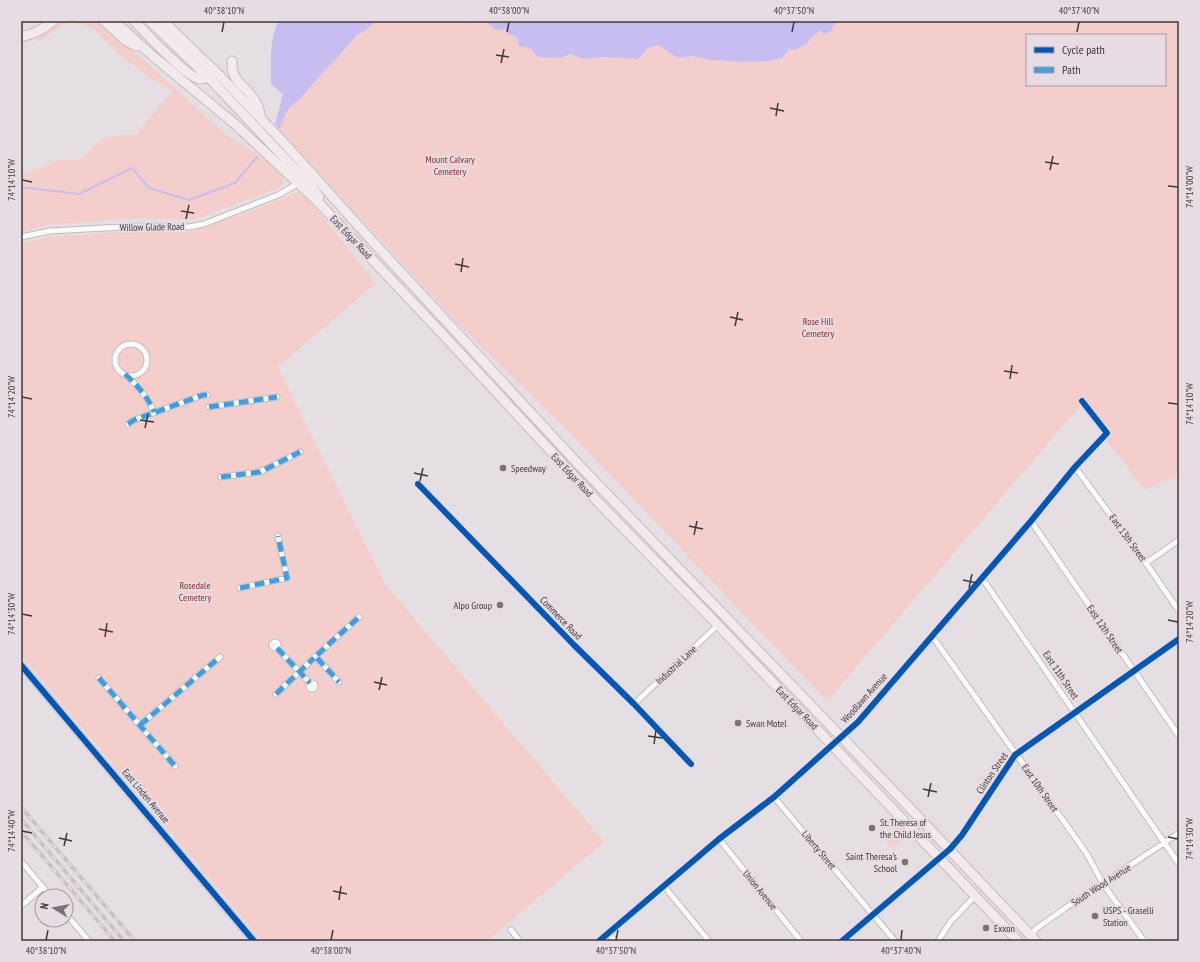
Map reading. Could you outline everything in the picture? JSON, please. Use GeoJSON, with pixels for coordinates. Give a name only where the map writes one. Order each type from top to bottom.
{"type":"FeatureCollection","features":[{"type":"Feature","properties":{"kind":"highway"},"geometry":{"type":"LineString","coordinates":[[46,21],[40,27],[21,37],[36,33],[53,21]]}},
{"type":"Feature","properties":{"kind":"highway"},"geometry":{"type":"LineString","coordinates":[[104,21],[124,39],[154,56]]}},
{"type":"Feature","properties":{"kind":"highway","name":"East Edgar Road"},"geometry":{"type":"LineString","coordinates":[[114,21],[224,115],[299,183],[598,502],[718,625],[1018,941]]}},
{"type":"Feature","properties":{"kind":"highway"},"geometry":{"type":"LineString","coordinates":[[127,21],[193,76],[200,79],[212,75]]}},
{"type":"Feature","properties":{"kind":"highway"},"geometry":{"type":"LineString","coordinates":[[134,21],[160,47]]}},
{"type":"Feature","properties":{"kind":"highway"},"geometry":{"type":"LineString","coordinates":[[150,21],[212,75],[310,185],[337,223]]}},
{"type":"Feature","properties":{"kind":"highway","name":"East Edgar Road"},"geometry":{"type":"LineString","coordinates":[[163,21],[212,75],[285,144],[373,242],[580,466],[950,849]]}},
{"type":"Feature","properties":{"kind":"highway"},"geometry":{"type":"LineString","coordinates":[[232,61],[234,75],[255,100],[262,121]]}},
{"type":"Feature","properties":{"kind":"highway"},"geometry":{"type":"LineString","coordinates":[[950,849],[1031,939]]}},
{"type":"Feature","properties":{"kind":"street","name":"Willow Glade Road"},"geometry":{"type":"LineString","coordinates":[[21,238],[50,230],[141,226],[189,226],[204,224],[278,195],[299,183]]}},
{"type":"Feature","properties":{"kind":"street"},"geometry":{"type":"LineString","coordinates":[[125,374],[131,376],[137,375],[146,366],[147,360],[143,348],[131,344],[120,348],[116,353],[116,366],[136,384],[144,394],[154,412]]}},
{"type":"Feature","properties":{"kind":"street"},"geometry":{"type":"LineString","coordinates":[[128,424],[154,412],[203,395],[207,395]]}},
{"type":"Feature","properties":{"kind":"street"},"geometry":{"type":"LineString","coordinates":[[209,407],[277,397]]}},
{"type":"Feature","properties":{"kind":"street","name":"Woodlawn Avenue"},"geometry":{"type":"LineString","coordinates":[[599,941],[719,839],[774,797],[858,722],[1031,521],[1075,467],[1107,433],[1082,401]]}},
{"type":"Feature","properties":{"kind":"street"},"geometry":{"type":"LineString","coordinates":[[221,477],[260,472],[300,452]]}},
{"type":"Feature","properties":{"kind":"street","name":"East 13th Street"},"geometry":{"type":"LineString","coordinates":[[1075,467],[1146,563],[1179,611]]}},
{"type":"Feature","properties":{"kind":"street","name":"Commerce Road"},"geometry":{"type":"LineString","coordinates":[[418,484],[568,640],[634,704],[691,764]]}},
{"type":"Feature","properties":{"kind":"street","name":"East 12th Street"},"geometry":{"type":"LineString","coordinates":[[1031,521],[1179,736]]}},
{"type":"Feature","properties":{"kind":"street"},"geometry":{"type":"LineString","coordinates":[[240,588],[287,578],[278,536]]}},
{"type":"Feature","properties":{"kind":"street"},"geometry":{"type":"LineString","coordinates":[[1146,563],[1179,540]]}},
{"type":"Feature","properties":{"kind":"street","name":"East 11th Street"},"geometry":{"type":"LineString","coordinates":[[982,578],[1179,864]]}},
{"type":"Feature","properties":{"kind":"street"},"geometry":{"type":"LineString","coordinates":[[276,694],[359,617]]}},
{"type":"Feature","properties":{"kind":"street","name":"Industrial Lane"},"geometry":{"type":"LineString","coordinates":[[634,704],[718,625]]}},
{"type":"Feature","properties":{"kind":"street","name":"East 10th Street"},"geometry":{"type":"LineString","coordinates":[[932,636],[1087,854],[1103,884],[1144,941]]}},
{"type":"Feature","properties":{"kind":"street","name":"Clinton Street"},"geometry":{"type":"LineString","coordinates":[[842,941],[950,849],[962,835],[1016,754],[1179,639]]}},
{"type":"Feature","properties":{"kind":"street"},"geometry":{"type":"LineString","coordinates":[[277,648],[310,684]]}},
{"type":"Feature","properties":{"kind":"street"},"geometry":{"type":"LineString","coordinates":[[140,725],[220,657]]}},
{"type":"Feature","properties":{"kind":"street"},"geometry":{"type":"LineString","coordinates":[[316,657],[339,682]]}},
{"type":"Feature","properties":{"kind":"street","name":"East Linden Avenue"},"geometry":{"type":"LineString","coordinates":[[21,665],[254,941]]}},
{"type":"Feature","properties":{"kind":"street"},"geometry":{"type":"LineString","coordinates":[[99,678],[175,766]]}},
{"type":"Feature","properties":{"kind":"street","name":"Liberty Street"},"geometry":{"type":"LineString","coordinates":[[774,797],[874,914],[895,941]]}},
{"type":"Feature","properties":{"kind":"street","name":"South Wood Avenue"},"geometry":{"type":"LineString","coordinates":[[1031,939],[1037,928],[1179,833]]}},
{"type":"Feature","properties":{"kind":"street","name":"Union Avenue"},"geometry":{"type":"LineString","coordinates":[[719,839],[801,941]]}},
{"type":"Feature","properties":{"kind":"street"},"geometry":{"type":"LineString","coordinates":[[21,862],[43,887],[21,906]]}},
{"type":"Feature","properties":{"kind":"street"},"geometry":{"type":"LineString","coordinates":[[664,886],[709,941]]}},
{"type":"Feature","properties":{"kind":"street"},"geometry":{"type":"LineString","coordinates":[[938,941],[951,921],[975,896]]}},
{"type":"Feature","properties":{"kind":"street"},"geometry":{"type":"LineString","coordinates":[[74,924],[88,941]]}},
{"type":"Feature","properties":{"kind":"street"},"geometry":{"type":"LineString","coordinates":[[511,930],[520,941]]}},
{"type":"Feature","properties":{"kind":"street"},"geometry":{"type":"LineString","coordinates":[[608,933],[615,941]]}},
{"type":"Feature","properties":{"kind":"green space"},"geometry":{"type":"Polygon","coordinates":[[[53,21],[71,21],[37,43],[36,33],[53,21]]]}},
{"type":"Feature","properties":{"kind":"green space"},"geometry":{"type":"Polygon","coordinates":[[[71,21],[100,21],[229,137],[270,163],[282,176],[282,185],[279,188],[195,219],[122,219],[47,225],[21,232],[21,172],[36,170],[55,161],[79,159],[98,143],[109,137],[137,135],[160,105],[173,94],[167,87],[152,80],[123,57],[95,30],[71,21]]]}},
{"type":"Feature","properties":{"kind":"green space","name":"Rose Hill Cemetery"},"geometry":{"type":"Polygon","coordinates":[[[377,21],[461,21],[468,23],[485,21],[496,30],[506,29],[508,34],[517,37],[530,48],[562,58],[570,54],[584,59],[606,57],[638,59],[648,48],[658,45],[678,57],[692,56],[711,60],[743,62],[769,61],[782,58],[789,49],[807,44],[815,35],[839,21],[1179,21],[1179,475],[1145,490],[1080,406],[827,701],[569,432],[453,319],[279,129],[288,109],[300,99],[357,35],[377,21]]]}},
{"type":"Feature","properties":{"kind":"green space","name":"Rosedale Cemetery"},"geometry":{"type":"Polygon","coordinates":[[[299,192],[305,196],[376,283],[278,367],[385,584],[604,842],[487,941],[262,941],[21,655],[21,244],[48,237],[136,231],[190,232],[249,212],[299,192]]]}},
{"type":"Feature","properties":{"kind":"green space"},"geometry":{"type":"Polygon","coordinates":[[[896,823],[907,836],[893,848],[886,841],[895,830],[894,826],[896,823]]]}},
{"type":"Feature","properties":{"kind":"shaded area"},"geometry":{"type":"Polygon","coordinates":[[[278,21],[377,21],[357,35],[300,99],[288,109],[279,129],[275,124],[283,94],[271,84],[271,52],[273,36],[278,21]]]}},
{"type":"Feature","properties":{"kind":"shaded area"},"geometry":{"type":"Polygon","coordinates":[[[461,21],[485,21],[468,23],[461,21]]]}},
{"type":"Feature","properties":{"kind":"shaded area"},"geometry":{"type":"Polygon","coordinates":[[[485,21],[839,21],[833,26],[831,31],[825,34],[820,31],[812,37],[807,44],[795,50],[789,49],[782,58],[769,61],[743,62],[711,60],[692,56],[678,58],[658,45],[648,48],[638,59],[606,57],[584,59],[570,54],[562,58],[538,57],[530,48],[519,46],[517,37],[508,34],[506,29],[496,30],[485,21]]]}},
{"type":"Feature","properties":{"kind":"waterway"},"geometry":{"type":"LineString","coordinates":[[21,187],[79,194],[132,168],[149,188],[189,200],[235,183],[257,157]]}},
{"type":"Feature","properties":{"kind":"railway"},"geometry":{"type":"LineString","coordinates":[[21,807],[135,941]]}},
{"type":"Feature","properties":{"kind":"railway"},"geometry":{"type":"LineString","coordinates":[[21,819],[124,941]]}},
{"type":"Feature","properties":{"kind":"railway"},"geometry":{"type":"LineString","coordinates":[[21,831],[115,941]]}},
{"type":"Feature","properties":{"kind":"marked path"},"geometry":{"type":"LineString","coordinates":[[125,374],[134,382],[149,401],[154,412]]}},
{"type":"Feature","properties":{"kind":"marked path"},"geometry":{"type":"LineString","coordinates":[[128,424],[134,420],[203,395],[207,395]]}},
{"type":"Feature","properties":{"kind":"marked path"},"geometry":{"type":"LineString","coordinates":[[209,407],[277,397]]}},
{"type":"Feature","properties":{"kind":"marked path"},"geometry":{"type":"LineString","coordinates":[[221,477],[260,472],[300,452]]}},
{"type":"Feature","properties":{"kind":"marked path"},"geometry":{"type":"LineString","coordinates":[[240,588],[287,578],[278,536]]}},
{"type":"Feature","properties":{"kind":"marked path"},"geometry":{"type":"LineString","coordinates":[[317,655],[359,617]]}},
{"type":"Feature","properties":{"kind":"marked path"},"geometry":{"type":"LineString","coordinates":[[277,648],[310,683]]}},
{"type":"Feature","properties":{"kind":"marked path"},"geometry":{"type":"LineString","coordinates":[[140,725],[220,657]]}},
{"type":"Feature","properties":{"kind":"marked path"},"geometry":{"type":"LineString","coordinates":[[276,694],[314,658]]}},
{"type":"Feature","properties":{"kind":"marked path"},"geometry":{"type":"LineString","coordinates":[[317,658],[339,682]]}},
{"type":"Feature","properties":{"kind":"marked path"},"geometry":{"type":"LineString","coordinates":[[99,678],[175,766]]}},
{"type":"Feature","properties":{"kind":"cycle path"},"geometry":{"type":"LineString","coordinates":[[599,941],[719,839],[774,797],[858,722],[1031,521],[1075,467],[1107,433],[1082,401]]}},
{"type":"Feature","properties":{"kind":"cycle path"},"geometry":{"type":"LineString","coordinates":[[418,484],[691,764]]}},
{"type":"Feature","properties":{"kind":"cycle path"},"geometry":{"type":"LineString","coordinates":[[842,941],[950,849],[962,835],[1015,755],[1179,639]]}},
{"type":"Feature","properties":{"kind":"cycle path"},"geometry":{"type":"LineString","coordinates":[[21,665],[254,941]]}},
{"type":"Feature","properties":{"kind":"place","name":"Speedway"},"geometry":{"type":"Point","coordinates":[503,468]}},
{"type":"Feature","properties":{"kind":"place","name":"Alpo Group"},"geometry":{"type":"Point","coordinates":[500,605]}},
{"type":"Feature","properties":{"kind":"place","name":"Swan Motel"},"geometry":{"type":"Point","coordinates":[738,723]}},
{"type":"Feature","properties":{"kind":"place","name":"St. Theresa of the Child Jesus"},"geometry":{"type":"Point","coordinates":[872,828]}},
{"type":"Feature","properties":{"kind":"place","name":"Saint Theresa's School"},"geometry":{"type":"Point","coordinates":[905,862]}},
{"type":"Feature","properties":{"kind":"place","name":"USPS - Graselli Station"},"geometry":{"type":"Point","coordinates":[1095,916]}},
{"type":"Feature","properties":{"kind":"place","name":"Exxon"},"geometry":{"type":"Point","coordinates":[986,928]}},
{"type":"Feature","properties":{"kind":"park label","name":"Mount Calvary Cemetery"},"geometry":{"type":"Point","coordinates":[450,164]}}]}
